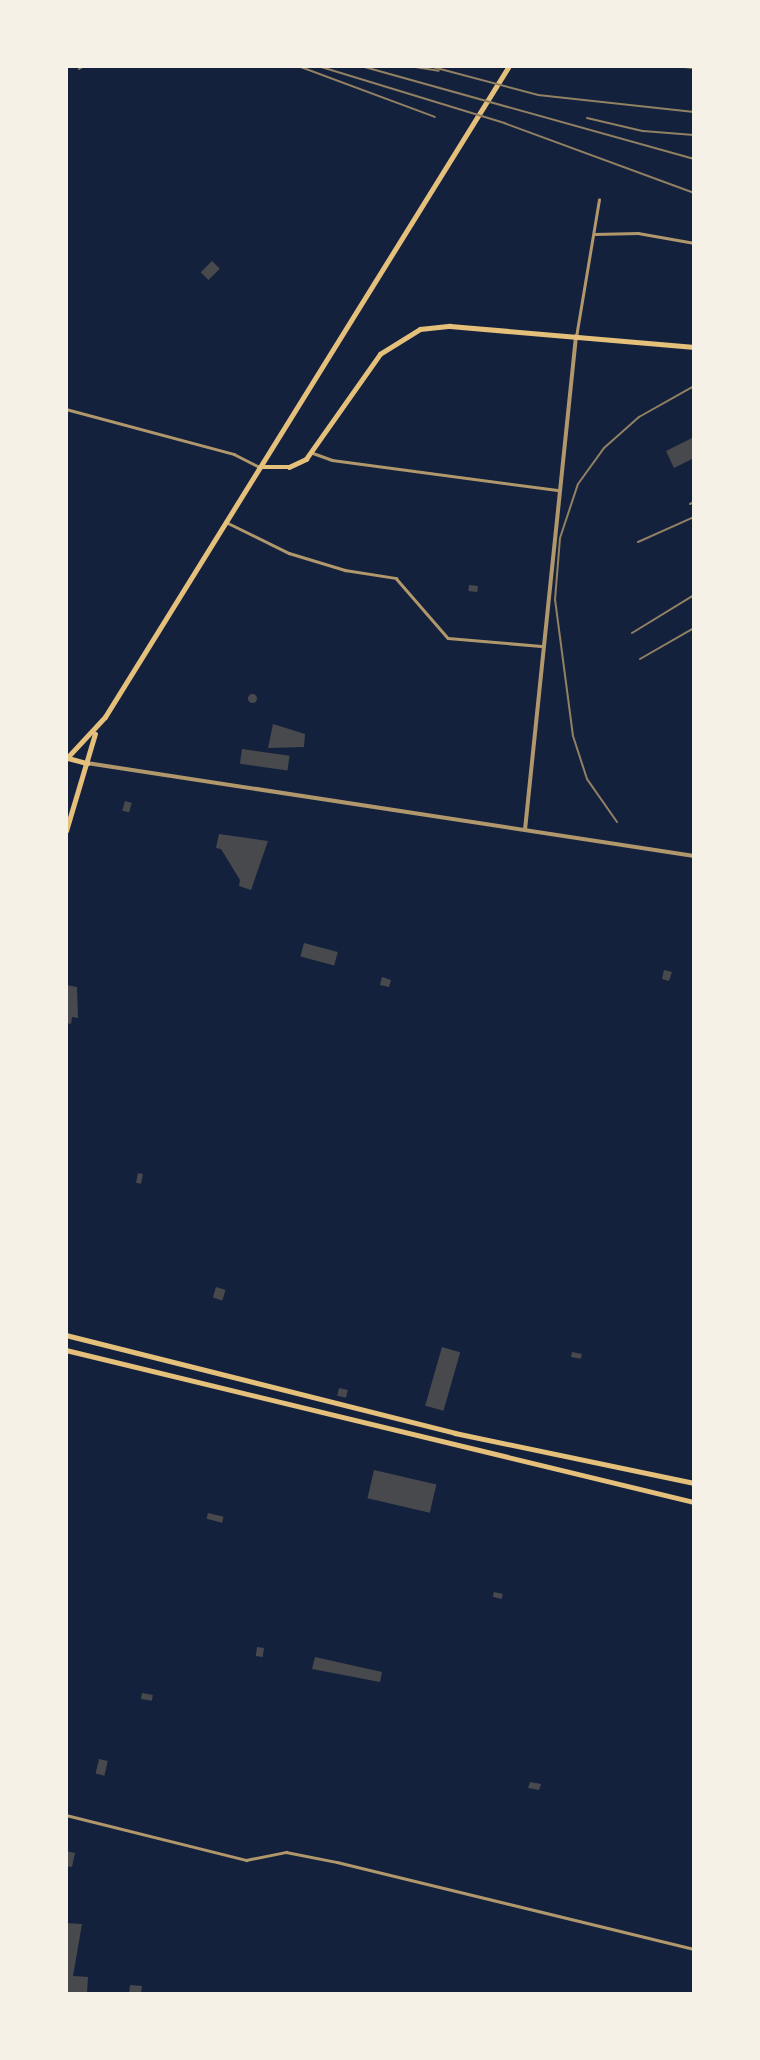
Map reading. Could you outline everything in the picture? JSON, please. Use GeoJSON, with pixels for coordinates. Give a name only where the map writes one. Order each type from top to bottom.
{"type":"FeatureCollection","features":[{"type":"Feature","properties":{"kind":"main road"},"geometry":{"type":"LineString","coordinates":[[67,759],[95,733],[509,66]]}},
{"type":"Feature","properties":{"kind":"main road"},"geometry":{"type":"LineString","coordinates":[[260,467],[289,467],[313,453],[372,363],[411,332],[450,326],[694,347]]}},
{"type":"Feature","properties":{"kind":"main road"},"geometry":{"type":"LineString","coordinates":[[66,831],[95,733]]}},
{"type":"Feature","properties":{"kind":"main road"},"geometry":{"type":"LineString","coordinates":[[67,759],[87,763]]}},
{"type":"Feature","properties":{"kind":"main road"},"geometry":{"type":"LineString","coordinates":[[66,1335],[455,1433],[694,1483]]}},
{"type":"Feature","properties":{"kind":"main road"},"geometry":{"type":"LineString","coordinates":[[109,1361],[103,1353],[114,1348]]}},
{"type":"Feature","properties":{"kind":"main road"},"geometry":{"type":"LineString","coordinates":[[66,1350],[694,1502]]}},
{"type":"Feature","properties":{"kind":"street"},"geometry":{"type":"LineString","coordinates":[[684,66],[694,67]]}},
{"type":"Feature","properties":{"kind":"street"},"geometry":{"type":"LineString","coordinates":[[525,830],[556,490],[576,337],[599,200]]}},
{"type":"Feature","properties":{"kind":"street"},"geometry":{"type":"LineString","coordinates":[[594,234],[638,233],[694,243]]}},
{"type":"Feature","properties":{"kind":"street"},"geometry":{"type":"LineString","coordinates":[[66,409],[234,454],[260,467]]}},
{"type":"Feature","properties":{"kind":"street"},"geometry":{"type":"LineString","coordinates":[[313,453],[332,460],[556,490]]}},
{"type":"Feature","properties":{"kind":"street"},"geometry":{"type":"LineString","coordinates":[[226,522],[289,554],[345,570],[396,578],[448,638],[541,646]]}},
{"type":"Feature","properties":{"kind":"street"},"geometry":{"type":"LineString","coordinates":[[87,763],[694,856]]}},
{"type":"Feature","properties":{"kind":"street"},"geometry":{"type":"LineString","coordinates":[[66,1815],[246,1860],[286,1852],[337,1862],[694,1949]]}},
{"type":"Feature","properties":{"kind":"building"},"geometry":{"type":"Polygon","coordinates":[[[212,261],[220,269],[208,280],[201,272],[212,261]]]}},
{"type":"Feature","properties":{"kind":"building"},"geometry":{"type":"Polygon","coordinates":[[[694,437],[694,458],[674,468],[666,451],[694,437]]]}},
{"type":"Feature","properties":{"kind":"building"},"geometry":{"type":"Polygon","coordinates":[[[469,585],[478,586],[477,592],[468,591],[469,585]]]}},
{"type":"Feature","properties":{"kind":"building"},"geometry":{"type":"Polygon","coordinates":[[[252,694],[256,698],[252,702],[248,698],[252,694]]]}},
{"type":"Feature","properties":{"kind":"building"},"geometry":{"type":"Polygon","coordinates":[[[273,724],[305,734],[304,747],[268,748],[273,724]]]}},
{"type":"Feature","properties":{"kind":"building"},"geometry":{"type":"Polygon","coordinates":[[[242,749],[290,756],[287,771],[240,764],[242,749]]]}},
{"type":"Feature","properties":{"kind":"building"},"geometry":{"type":"Polygon","coordinates":[[[125,801],[132,803],[129,813],[122,811],[125,801]]]}},
{"type":"Feature","properties":{"kind":"building"},"geometry":{"type":"Polygon","coordinates":[[[219,834],[268,841],[251,890],[239,886],[240,880],[221,849],[216,848],[219,834]]]}},
{"type":"Feature","properties":{"kind":"building"},"geometry":{"type":"Polygon","coordinates":[[[304,943],[338,952],[334,966],[300,957],[304,943]]]}},
{"type":"Feature","properties":{"kind":"building"},"geometry":{"type":"Polygon","coordinates":[[[664,970],[672,972],[669,981],[662,979],[664,970]]]}},
{"type":"Feature","properties":{"kind":"building"},"geometry":{"type":"Polygon","coordinates":[[[382,977],[391,980],[389,987],[380,985],[382,977]]]}},
{"type":"Feature","properties":{"kind":"building"},"geometry":{"type":"Polygon","coordinates":[[[66,985],[77,987],[78,1018],[72,1017],[71,1024],[66,1023],[66,985]]]}},
{"type":"Feature","properties":{"kind":"building"},"geometry":{"type":"Polygon","coordinates":[[[138,1173],[143,1174],[141,1184],[136,1183],[138,1173]]]}},
{"type":"Feature","properties":{"kind":"building"},"geometry":{"type":"Polygon","coordinates":[[[216,1287],[226,1290],[222,1300],[213,1298],[216,1287]]]}},
{"type":"Feature","properties":{"kind":"building"},"geometry":{"type":"Polygon","coordinates":[[[442,1347],[460,1352],[443,1411],[425,1406],[442,1347]]]}},
{"type":"Feature","properties":{"kind":"building"},"geometry":{"type":"Polygon","coordinates":[[[572,1352],[582,1354],[581,1359],[571,1357],[572,1352]]]}},
{"type":"Feature","properties":{"kind":"building"},"geometry":{"type":"Polygon","coordinates":[[[339,1388],[348,1390],[346,1398],[337,1396],[339,1388]]]}},
{"type":"Feature","properties":{"kind":"building"},"geometry":{"type":"Polygon","coordinates":[[[374,1470],[436,1484],[430,1513],[367,1498],[374,1470]]]}},
{"type":"Feature","properties":{"kind":"building"},"geometry":{"type":"Polygon","coordinates":[[[208,1513],[224,1517],[222,1523],[207,1519],[208,1513]]]}},
{"type":"Feature","properties":{"kind":"building"},"geometry":{"type":"Polygon","coordinates":[[[494,1592],[503,1594],[502,1599],[493,1597],[494,1592]]]}},
{"type":"Feature","properties":{"kind":"building"},"geometry":{"type":"Polygon","coordinates":[[[257,1647],[264,1648],[263,1657],[256,1656],[257,1647]]]}},
{"type":"Feature","properties":{"kind":"building"},"geometry":{"type":"Polygon","coordinates":[[[315,1657],[382,1672],[380,1682],[312,1669],[315,1657]]]}},
{"type":"Feature","properties":{"kind":"building"},"geometry":{"type":"Polygon","coordinates":[[[142,1693],[153,1695],[152,1701],[141,1699],[142,1693]]]}},
{"type":"Feature","properties":{"kind":"building"},"geometry":{"type":"Polygon","coordinates":[[[99,1759],[108,1761],[104,1776],[96,1774],[99,1759]]]}},
{"type":"Feature","properties":{"kind":"building"},"geometry":{"type":"Polygon","coordinates":[[[530,1782],[541,1784],[539,1790],[528,1788],[530,1782]]]}},
{"type":"Feature","properties":{"kind":"building"},"geometry":{"type":"Polygon","coordinates":[[[66,1851],[75,1853],[72,1867],[66,1866],[66,1851]]]}},
{"type":"Feature","properties":{"kind":"building"},"geometry":{"type":"Polygon","coordinates":[[[66,1923],[82,1924],[73,1976],[88,1977],[87,1994],[66,1994],[66,1923]]]}},
{"type":"Feature","properties":{"kind":"building"},"geometry":{"type":"Polygon","coordinates":[[[130,1985],[142,1986],[141,1994],[129,1994],[130,1985]]]}},
{"type":"Feature","properties":{"kind":"railway"},"geometry":{"type":"LineString","coordinates":[[79,69],[84,66]]}},
{"type":"Feature","properties":{"kind":"railway"},"geometry":{"type":"LineString","coordinates":[[298,66],[435,117]]}},
{"type":"Feature","properties":{"kind":"railway"},"geometry":{"type":"LineString","coordinates":[[318,66],[504,123],[694,193]]}},
{"type":"Feature","properties":{"kind":"railway"},"geometry":{"type":"LineString","coordinates":[[361,66],[694,159]]}},
{"type":"Feature","properties":{"kind":"railway"},"geometry":{"type":"LineString","coordinates":[[409,66],[439,71]]}},
{"type":"Feature","properties":{"kind":"railway"},"geometry":{"type":"LineString","coordinates":[[429,66],[538,95],[694,112]]}},
{"type":"Feature","properties":{"kind":"railway"},"geometry":{"type":"LineString","coordinates":[[587,118],[643,131],[694,135]]}},
{"type":"Feature","properties":{"kind":"railway"},"geometry":{"type":"LineString","coordinates":[[617,822],[587,779],[573,736],[555,600],[560,538],[578,484],[604,448],[639,417],[694,386]]}},
{"type":"Feature","properties":{"kind":"railway"},"geometry":{"type":"LineString","coordinates":[[690,504],[694,502]]}},
{"type":"Feature","properties":{"kind":"railway"},"geometry":{"type":"LineString","coordinates":[[638,542],[694,517]]}},
{"type":"Feature","properties":{"kind":"railway"},"geometry":{"type":"LineString","coordinates":[[632,633],[694,595]]}},
{"type":"Feature","properties":{"kind":"railway"},"geometry":{"type":"LineString","coordinates":[[640,659],[694,628]]}}]}
